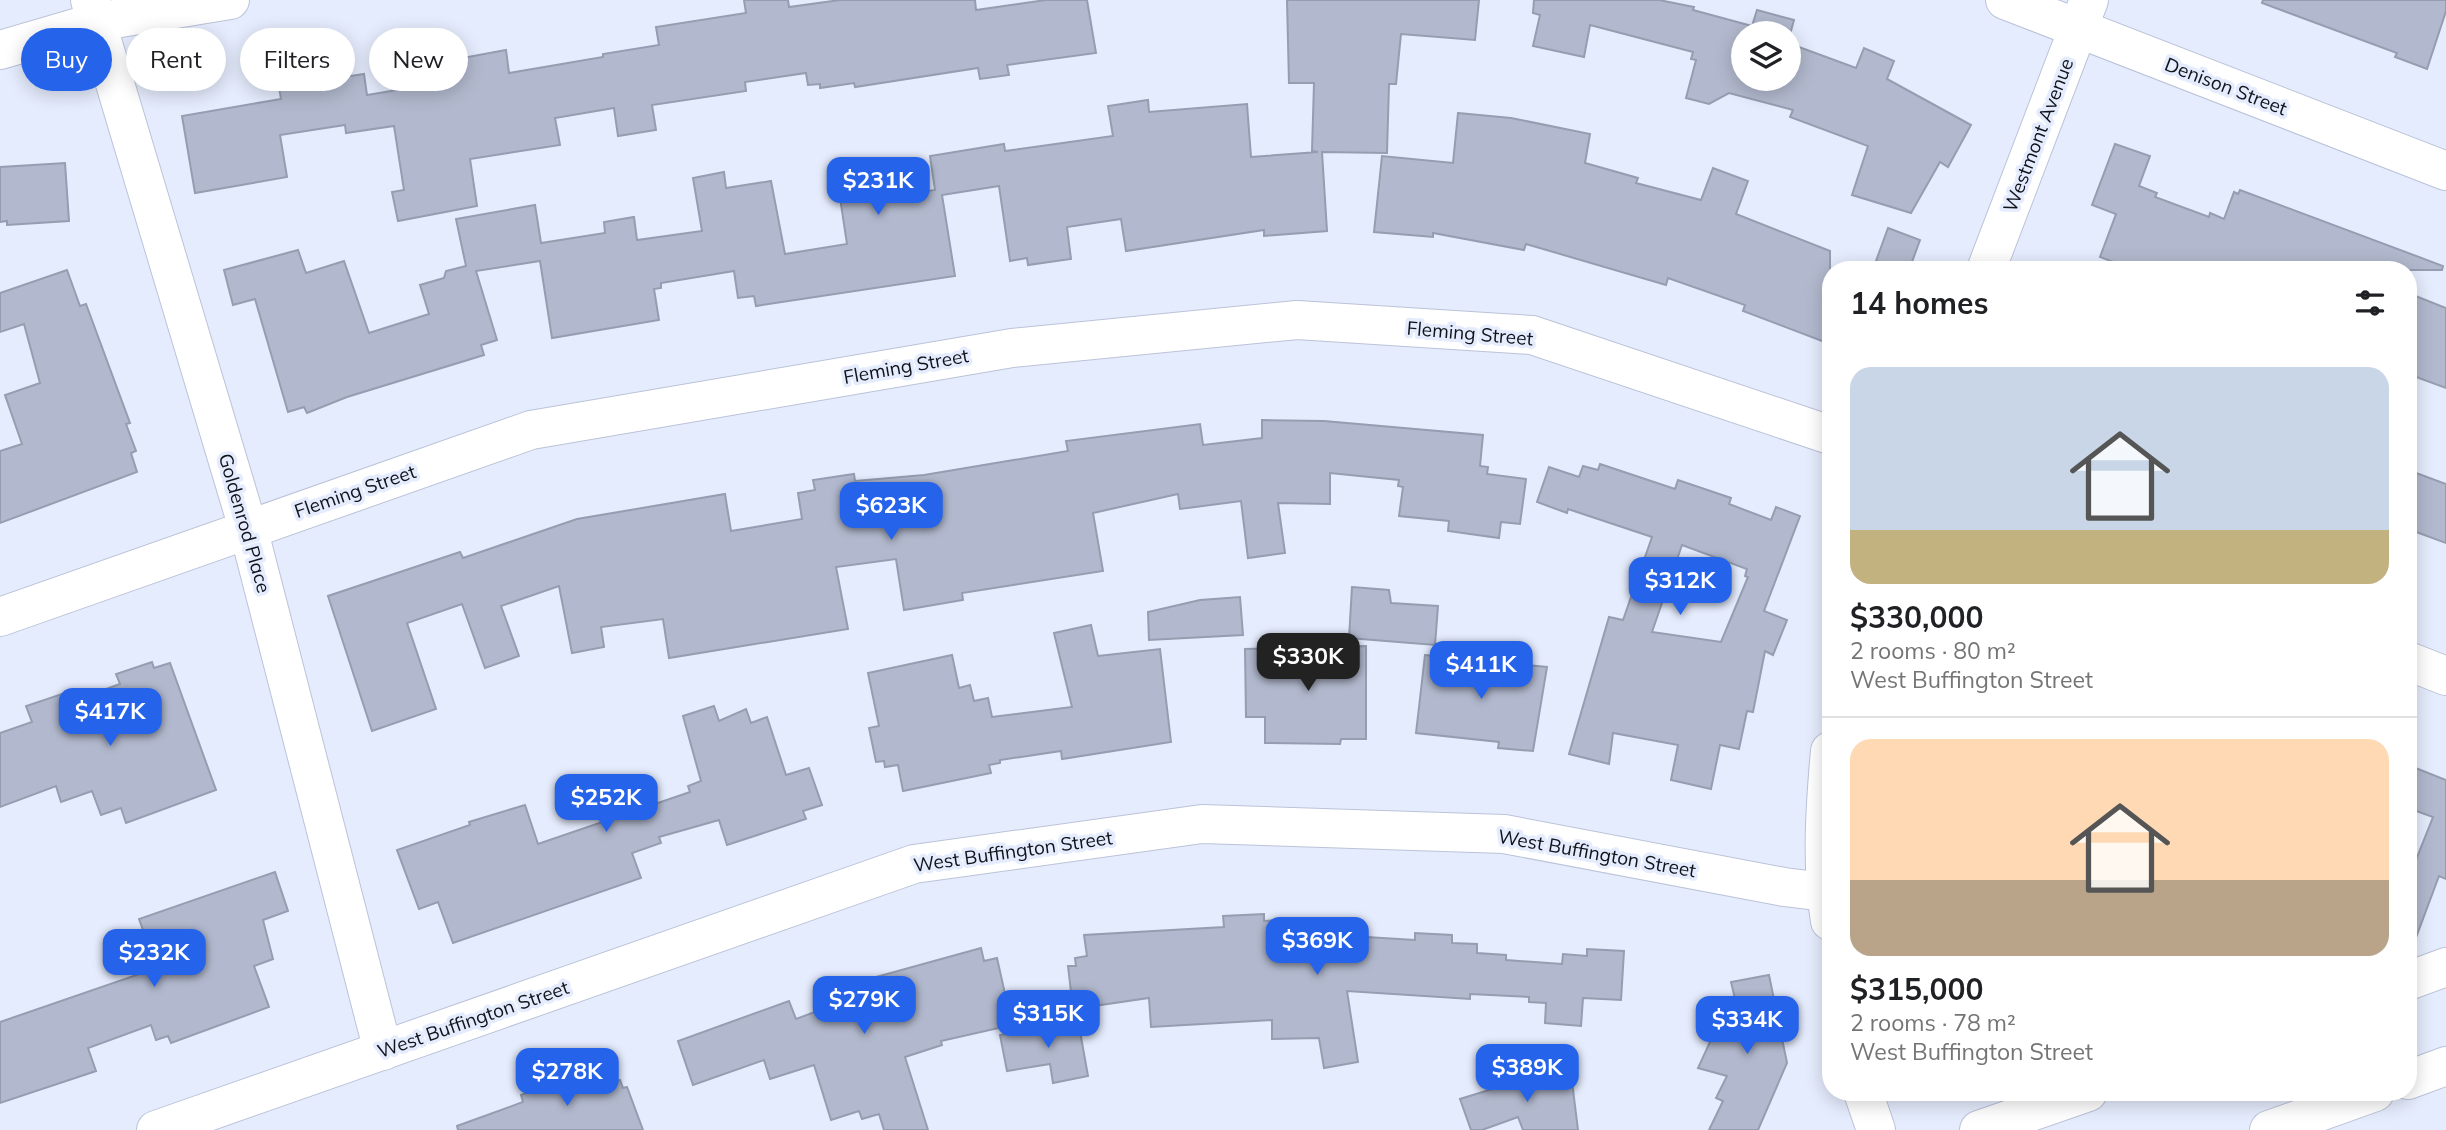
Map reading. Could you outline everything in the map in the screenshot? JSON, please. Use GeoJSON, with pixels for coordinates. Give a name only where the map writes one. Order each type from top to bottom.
{"type":"FeatureCollection","features":[{"type":"Feature","properties":{"kind":"street"},"geometry":{"type":"LineString","coordinates":[[0,50],[93,11],[230,0]]}},
{"type":"Feature","properties":{"kind":"street","name":"Denison Street"},"geometry":{"type":"LineString","coordinates":[[2005,0],[2084,14],[2446,171]]}},
{"type":"Feature","properties":{"kind":"street","name":"Goldenrod Place"},"geometry":{"type":"LineString","coordinates":[[93,11],[248,528],[383,1051]]}},
{"type":"Feature","properties":{"kind":"street","name":"Westmont Avenue"},"geometry":{"type":"LineString","coordinates":[[1989,261],[2084,14]]}},
{"type":"Feature","properties":{"kind":"street","name":"Fleming Street"},"geometry":{"type":"LineString","coordinates":[[0,618],[531,430],[1012,348],[1297,320],[1532,335],[1822,432]]}},
{"type":"Feature","properties":{"kind":"street"},"geometry":{"type":"LineString","coordinates":[[2417,665],[2446,676]]}},
{"type":"Feature","properties":{"kind":"street","name":"West Buffington Street"},"geometry":{"type":"LineString","coordinates":[[156,1130],[914,864],[1202,824],[1504,834],[1784,887],[1822,904]]}},
{"type":"Feature","properties":{"kind":"street"},"geometry":{"type":"LineString","coordinates":[[2417,978],[2446,967]]}},
{"type":"Feature","properties":{"kind":"street"},"geometry":{"type":"LineString","coordinates":[[2417,1077],[2446,1066]]}},
{"type":"Feature","properties":{"kind":"street"},"geometry":{"type":"LineString","coordinates":[[1866,1101],[1876,1130]]}},
{"type":"Feature","properties":{"kind":"street"},"geometry":{"type":"LineString","coordinates":[[1979,1130],[2062,1101]]}},
{"type":"Feature","properties":{"kind":"street"},"geometry":{"type":"LineString","coordinates":[[2269,1130],[2350,1101]]}},
{"type":"Feature","properties":{"kind":"building"},"geometry":{"type":"Polygon","coordinates":[[[744,0],[788,0],[789,7],[840,0],[975,0],[976,10],[1046,0],[1087,0],[1096,53],[1007,65],[1009,75],[980,79],[978,68],[855,87],[854,83],[820,88],[820,84],[808,85],[806,73],[745,82],[746,91],[652,105],[656,130],[618,136],[614,108],[555,118],[560,145],[470,159],[477,206],[398,221],[392,192],[404,190],[394,126],[346,133],[345,125],[280,135],[287,177],[195,193],[182,116],[281,99],[280,91],[355,91],[355,75],[364,74],[367,95],[391,91],[468,91],[468,57],[506,50],[509,73],[659,45],[656,27],[746,13],[744,0]]]}},
{"type":"Feature","properties":{"kind":"building"},"geometry":{"type":"Polygon","coordinates":[[[1287,0],[1479,0],[1475,40],[1401,34],[1396,84],[1389,84],[1387,153],[1322,152],[1327,231],[1264,236],[1264,230],[1126,251],[1121,219],[1067,227],[1071,259],[1028,265],[1027,258],[1010,261],[999,186],[942,195],[955,276],[756,306],[754,296],[738,298],[734,271],[661,283],[661,288],[654,289],[659,320],[552,338],[540,261],[476,271],[497,340],[481,345],[484,355],[347,397],[307,413],[304,407],[288,412],[255,299],[233,305],[224,270],[298,250],[306,273],[344,261],[369,333],[429,314],[420,285],[444,278],[446,271],[466,266],[456,219],[535,205],[541,243],[605,233],[604,222],[634,217],[637,240],[702,231],[693,178],[724,172],[726,188],[771,181],[785,254],[847,244],[836,171],[869,166],[874,199],[935,190],[930,156],[1004,144],[1005,151],[1113,136],[1108,106],[1148,100],[1149,112],[1247,104],[1251,157],[1318,152],[1312,151],[1314,83],[1289,83],[1287,0]]]}},
{"type":"Feature","properties":{"kind":"building"},"geometry":{"type":"Polygon","coordinates":[[[1534,0],[1659,0],[1694,7],[1693,10],[1734,21],[1731,21],[1731,91],[1801,91],[1801,48],[1856,68],[1864,48],[1894,61],[1887,79],[1971,125],[1948,167],[1940,162],[1911,213],[1852,195],[1868,146],[1790,117],[1793,110],[1729,93],[1709,104],[1686,98],[1696,60],[1691,59],[1693,52],[1590,25],[1584,57],[1533,46],[1540,15],[1533,13],[1534,0]]]}},
{"type":"Feature","properties":{"kind":"building"},"geometry":{"type":"Polygon","coordinates":[[[2263,0],[2446,0],[2446,11],[2427,69],[2395,57],[2397,53],[2262,3],[2263,0]]]}},
{"type":"Feature","properties":{"kind":"building"},"geometry":{"type":"Polygon","coordinates":[[[1757,10],[1794,21],[1754,21],[1757,10]]]}},
{"type":"Feature","properties":{"kind":"building"},"geometry":{"type":"Polygon","coordinates":[[[1458,113],[1511,118],[1590,134],[1585,163],[1638,178],[1636,183],[1701,200],[1713,168],[1748,181],[1736,214],[1830,251],[1830,261],[1822,261],[1822,341],[1743,311],[1745,305],[1668,278],[1666,285],[1526,244],[1524,250],[1433,233],[1433,237],[1374,232],[1382,156],[1453,163],[1458,113]]]}},
{"type":"Feature","properties":{"kind":"building"},"geometry":{"type":"Polygon","coordinates":[[[2115,144],[2150,156],[2139,186],[2157,193],[2155,197],[2209,217],[2210,213],[2224,219],[2234,192],[2238,194],[2240,190],[2443,266],[2442,270],[2417,270],[2417,261],[2110,261],[2100,257],[2116,214],[2092,205],[2115,144]]]}},
{"type":"Feature","properties":{"kind":"building"},"geometry":{"type":"Polygon","coordinates":[[[65,163],[69,221],[7,225],[7,221],[0,222],[0,167],[65,163]]]}},
{"type":"Feature","properties":{"kind":"building"},"geometry":{"type":"Polygon","coordinates":[[[1888,228],[1920,240],[1912,261],[1876,261],[1888,228]]]}},
{"type":"Feature","properties":{"kind":"building"},"geometry":{"type":"Polygon","coordinates":[[[67,270],[80,306],[86,304],[130,423],[126,424],[136,451],[131,453],[137,472],[0,523],[0,451],[22,444],[5,395],[40,383],[24,324],[0,332],[0,293],[67,270]]]}},
{"type":"Feature","properties":{"kind":"building"},"geometry":{"type":"Polygon","coordinates":[[[2417,297],[2446,308],[2446,388],[2417,377],[2417,297]]]}},
{"type":"Feature","properties":{"kind":"building"},"geometry":{"type":"Polygon","coordinates":[[[1262,420],[1324,421],[1483,435],[1480,466],[1488,467],[1487,474],[1526,479],[1520,524],[1501,522],[1499,538],[1448,531],[1449,521],[1399,516],[1403,487],[1398,486],[1399,480],[1330,473],[1330,504],[1278,503],[1285,553],[1248,558],[1241,501],[1180,509],[1178,494],[1093,513],[1103,571],[962,593],[963,600],[904,610],[896,559],[836,567],[848,629],[669,658],[663,619],[601,627],[604,647],[572,653],[559,586],[501,606],[519,656],[485,668],[462,604],[407,623],[436,709],[372,731],[328,596],[460,552],[463,558],[577,519],[725,494],[731,531],[802,519],[798,493],[815,490],[813,480],[854,474],[855,481],[924,475],[1068,451],[1066,441],[1200,424],[1203,445],[1262,438],[1262,420]]]}},
{"type":"Feature","properties":{"kind":"building"},"geometry":{"type":"Polygon","coordinates":[[[1600,464],[1675,489],[1678,480],[1731,498],[1729,504],[1771,520],[1776,507],[1800,516],[1764,611],[1787,620],[1773,655],[1765,651],[1753,712],[1747,711],[1739,749],[1720,745],[1711,789],[1671,780],[1678,745],[1613,733],[1609,764],[1569,754],[1609,617],[1623,620],[1652,537],[1568,509],[1567,513],[1537,502],[1549,467],[1579,477],[1583,466],[1598,470],[1600,464]],[[1682,545],[1652,632],[1721,642],[1748,577],[1745,576],[1747,569],[1682,545]]]}},
{"type":"Feature","properties":{"kind":"building"},"geometry":{"type":"Polygon","coordinates":[[[2417,473],[2446,484],[2446,543],[2417,532],[2417,473]]]}},
{"type":"Feature","properties":{"kind":"building"},"geometry":{"type":"Polygon","coordinates":[[[1352,587],[1389,590],[1391,603],[1438,606],[1435,645],[1349,638],[1352,587]]]}},
{"type":"Feature","properties":{"kind":"building"},"geometry":{"type":"Polygon","coordinates":[[[1240,597],[1243,635],[1149,640],[1148,612],[1200,600],[1240,597]]]}},
{"type":"Feature","properties":{"kind":"building"},"geometry":{"type":"Polygon","coordinates":[[[1091,625],[1098,656],[1160,649],[1171,742],[1062,759],[1061,751],[1000,760],[1000,763],[989,765],[991,773],[903,791],[898,765],[885,767],[884,761],[876,762],[869,728],[879,726],[868,673],[952,655],[959,688],[970,685],[974,701],[988,698],[992,717],[1072,707],[1054,633],[1091,625]]]}},
{"type":"Feature","properties":{"kind":"building"},"geometry":{"type":"Polygon","coordinates":[[[1366,646],[1366,739],[1341,739],[1340,744],[1265,743],[1265,717],[1246,717],[1245,649],[1366,646]]]}},
{"type":"Feature","properties":{"kind":"building"},"geometry":{"type":"Polygon","coordinates":[[[1425,655],[1547,667],[1533,751],[1498,748],[1499,742],[1416,733],[1425,655]]]}},
{"type":"Feature","properties":{"kind":"building"},"geometry":{"type":"Polygon","coordinates":[[[152,662],[154,668],[170,663],[216,790],[126,823],[121,808],[101,815],[92,791],[61,802],[56,786],[0,807],[0,733],[32,722],[26,706],[62,694],[65,704],[120,684],[116,674],[152,662]]]}},
{"type":"Feature","properties":{"kind":"building"},"geometry":{"type":"Polygon","coordinates":[[[714,706],[719,721],[746,709],[751,723],[767,717],[786,775],[809,768],[822,805],[803,811],[806,819],[727,845],[719,820],[659,837],[661,843],[632,853],[641,878],[453,943],[438,902],[419,909],[397,850],[470,825],[469,822],[525,805],[538,844],[690,792],[688,786],[701,781],[683,716],[714,706]]]}},
{"type":"Feature","properties":{"kind":"building"},"geometry":{"type":"Polygon","coordinates":[[[2417,769],[2446,780],[2446,879],[2439,876],[2417,935],[2417,857],[2433,817],[2417,811],[2417,769]]]}},
{"type":"Feature","properties":{"kind":"building"},"geometry":{"type":"Polygon","coordinates":[[[275,872],[288,911],[263,920],[273,959],[254,966],[269,1007],[171,1043],[168,1036],[156,1040],[151,1025],[88,1048],[96,1071],[0,1103],[0,1022],[157,968],[139,919],[275,872]]]}},
{"type":"Feature","properties":{"kind":"building"},"geometry":{"type":"Polygon","coordinates":[[[1264,914],[1264,921],[1285,920],[1285,932],[1415,940],[1415,933],[1452,935],[1452,943],[1477,944],[1477,953],[1506,955],[1506,960],[1562,964],[1563,954],[1587,956],[1587,949],[1624,951],[1621,1000],[1583,998],[1581,1026],[1545,1023],[1546,1003],[1529,1002],[1529,997],[1470,994],[1470,999],[1347,991],[1358,1062],[1324,1068],[1319,1038],[1272,1039],[1272,1020],[1151,1027],[1149,998],[1073,1009],[1068,966],[1076,966],[1075,958],[1087,956],[1084,935],[1224,927],[1223,916],[1264,914]]]}},
{"type":"Feature","properties":{"kind":"building"},"geometry":{"type":"Polygon","coordinates":[[[981,948],[984,961],[997,958],[1012,1025],[941,1041],[942,1045],[905,1057],[928,1130],[884,1130],[879,1114],[862,1119],[859,1111],[831,1120],[814,1065],[770,1079],[764,1060],[693,1085],[678,1041],[789,1001],[796,1019],[855,997],[852,987],[869,979],[981,948]]]}},
{"type":"Feature","properties":{"kind":"building"},"geometry":{"type":"Polygon","coordinates":[[[1769,975],[1787,1063],[1758,1130],[1709,1130],[1723,1101],[1716,1098],[1727,1076],[1698,1068],[1721,1018],[1719,1006],[1736,1003],[1731,982],[1769,975]]]}},
{"type":"Feature","properties":{"kind":"building"},"geometry":{"type":"Polygon","coordinates":[[[1078,1020],[1088,1076],[1053,1083],[1050,1064],[1007,1071],[1000,1035],[1078,1020]]]}},
{"type":"Feature","properties":{"kind":"building"},"geometry":{"type":"Polygon","coordinates":[[[1570,1065],[1578,1130],[1523,1130],[1518,1117],[1482,1130],[1471,1130],[1460,1099],[1570,1065]]]}},
{"type":"Feature","properties":{"kind":"building"},"geometry":{"type":"Polygon","coordinates":[[[600,1068],[606,1084],[620,1080],[623,1088],[627,1087],[643,1130],[458,1130],[457,1126],[523,1102],[521,1095],[600,1068]]]}}]}
